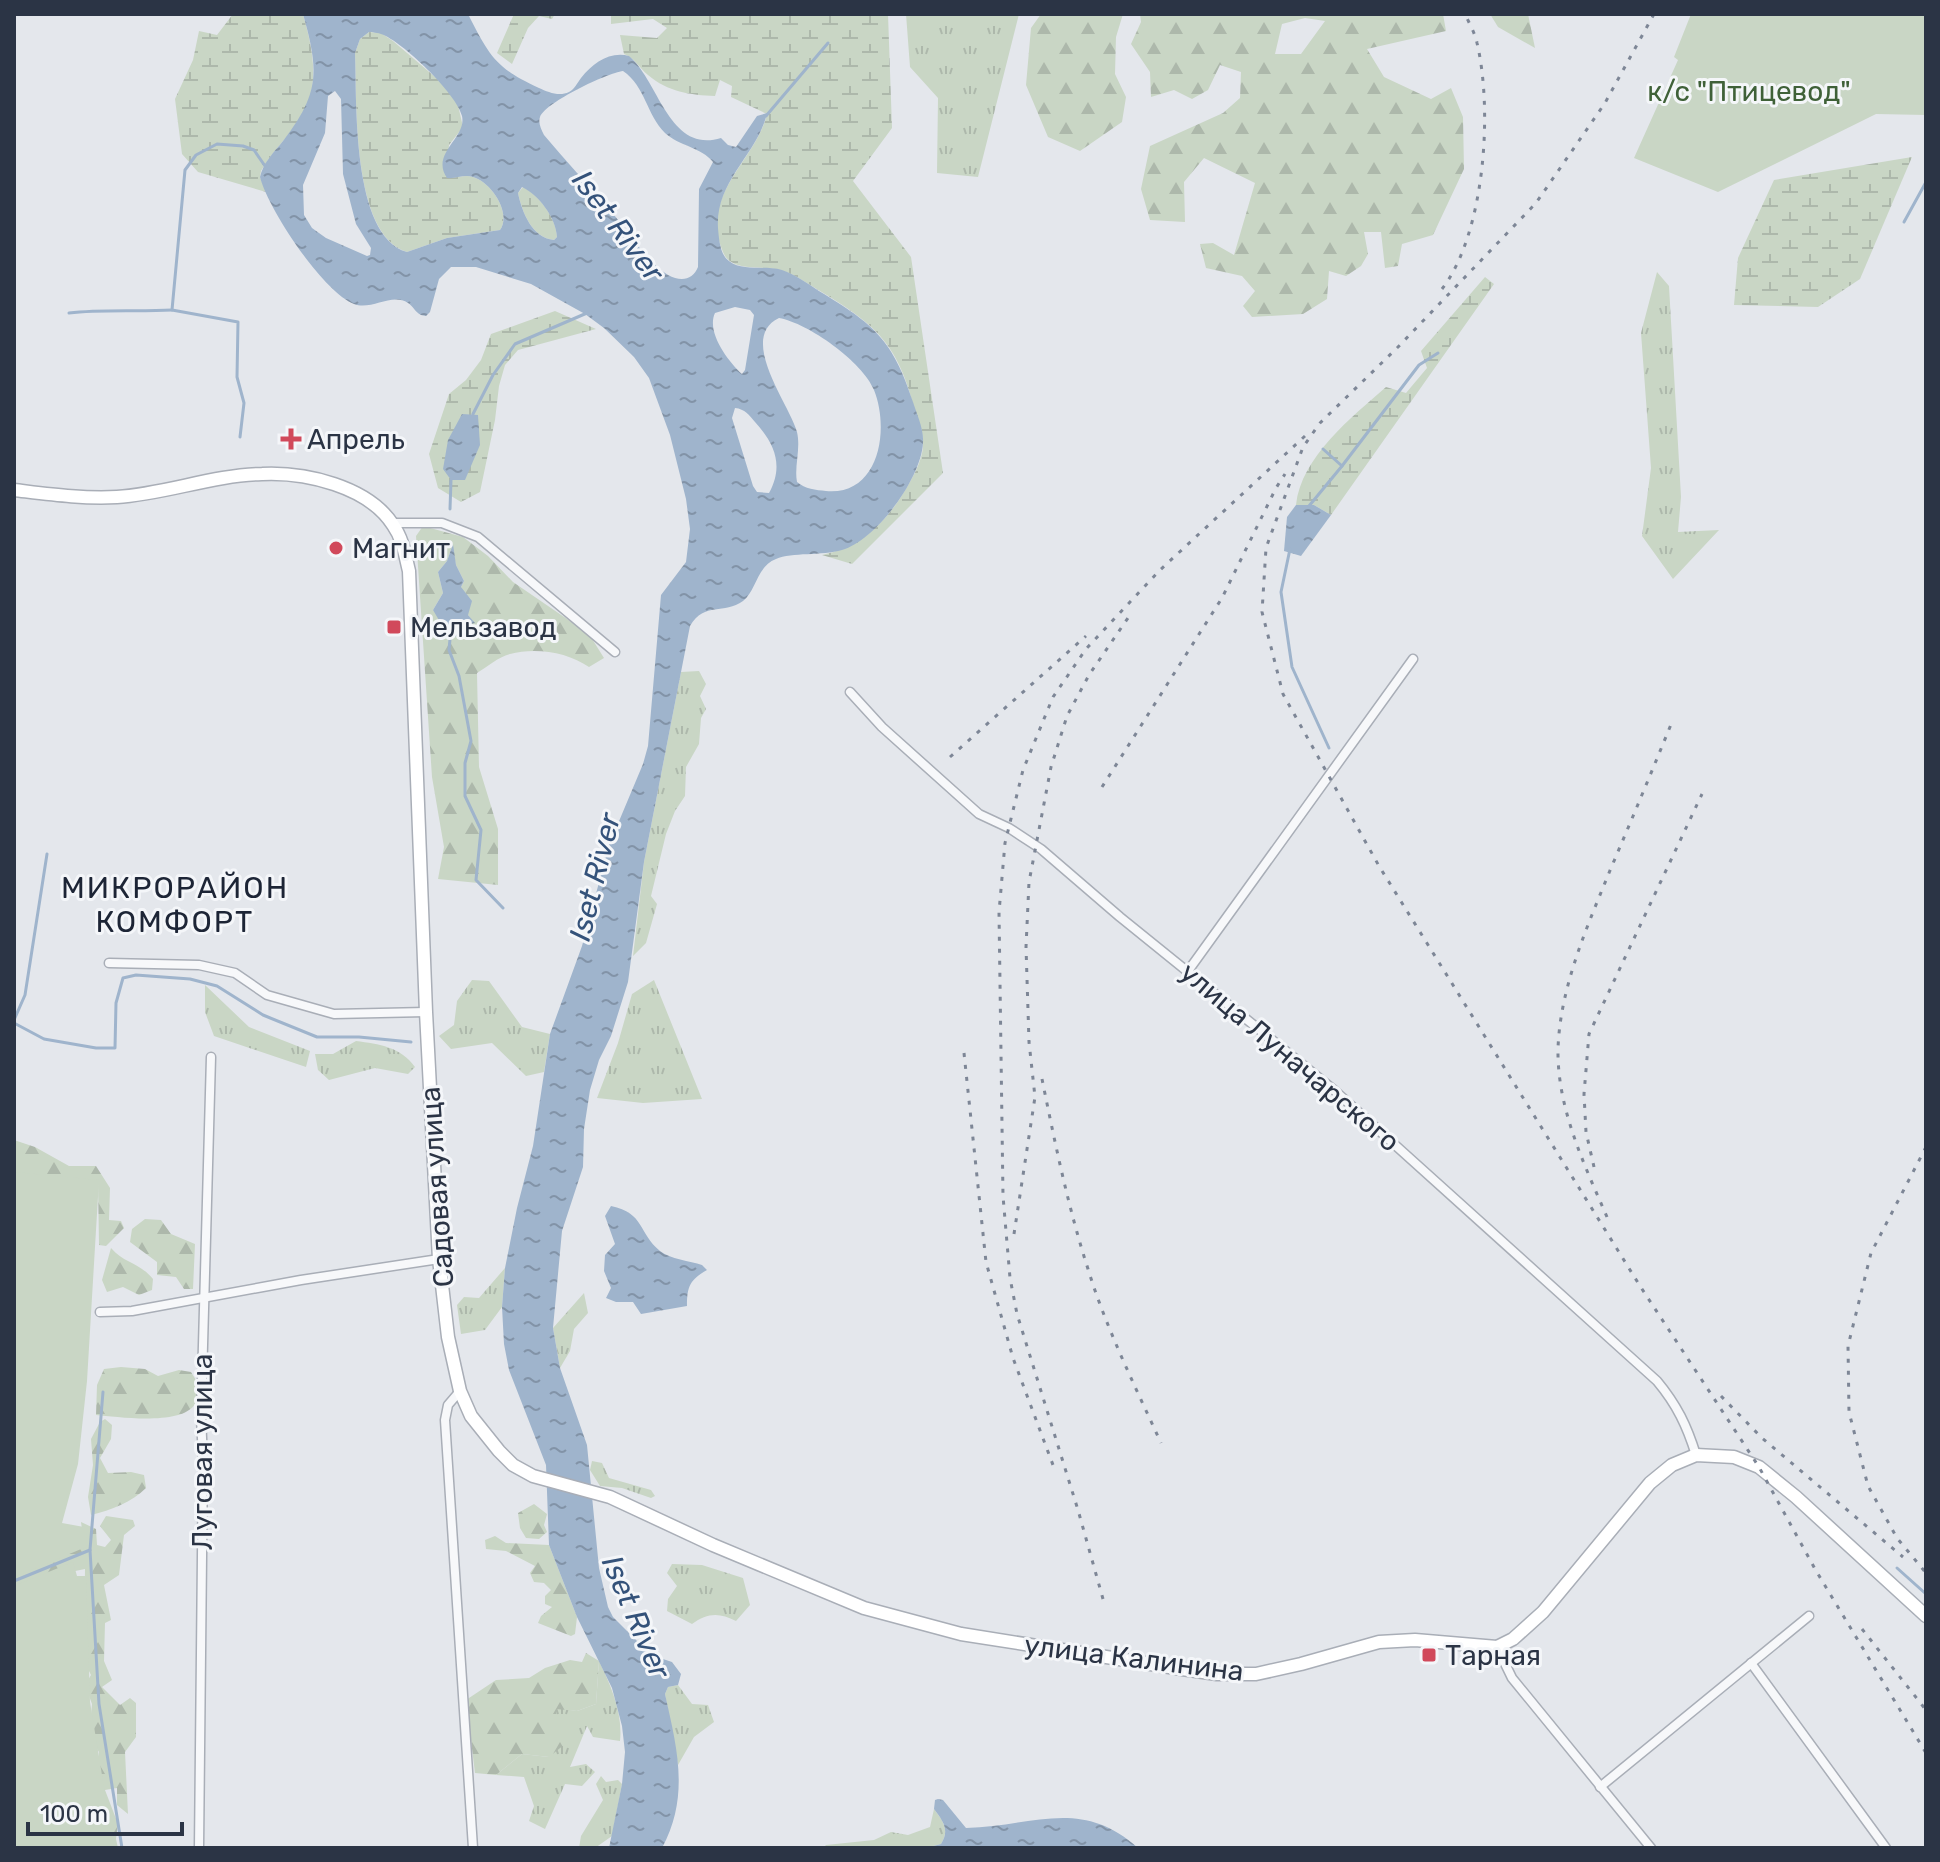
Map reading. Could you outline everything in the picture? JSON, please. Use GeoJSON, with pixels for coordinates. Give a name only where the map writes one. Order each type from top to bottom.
{"type":"FeatureCollection","features":[{"type":"Feature","properties":{"kind":"main road"},"geometry":{"type":"LineString","coordinates":[[14,490],[87,498],[119,497],[261,474],[302,477],[339,487],[369,502],[392,523]]}},
{"type":"Feature","properties":{"kind":"main road","name":"Садовая улица"},"geometry":{"type":"LineString","coordinates":[[392,523],[403,545],[409,571],[426,1012],[439,1259],[448,1337],[460,1391],[471,1416],[513,1465],[533,1476]]}},
{"type":"Feature","properties":{"kind":"main road"},"geometry":{"type":"LineString","coordinates":[[1497,1647],[1513,1639],[1543,1612],[1650,1483],[1672,1465],[1696,1455],[1734,1457],[1759,1467],[1926,1616]]}},
{"type":"Feature","properties":{"kind":"main road","name":"улица Калинина"},"geometry":{"type":"LineString","coordinates":[[533,1476],[610,1497],[713,1545],[864,1608],[961,1634],[1217,1674],[1256,1674],[1379,1642],[1415,1640],[1497,1647]]}},
{"type":"Feature","properties":{"kind":"street"},"geometry":{"type":"LineString","coordinates":[[392,523],[442,523],[478,537],[615,652]]}},
{"type":"Feature","properties":{"kind":"street"},"geometry":{"type":"LineString","coordinates":[[1188,971],[1413,659]]}},
{"type":"Feature","properties":{"kind":"street","name":"улица Луначарского"},"geometry":{"type":"LineString","coordinates":[[850,692],[882,727],[979,814],[1009,828],[1041,849],[1334,1090],[1657,1381],[1675,1403],[1688,1427],[1696,1455]]}},
{"type":"Feature","properties":{"kind":"street"},"geometry":{"type":"LineString","coordinates":[[109,963],[149,962],[235,973],[267,995],[334,1014],[426,1012]]}},
{"type":"Feature","properties":{"kind":"street","name":"Луговая улица"},"geometry":{"type":"LineString","coordinates":[[199,1848],[204,1296],[211,1057]]}},
{"type":"Feature","properties":{"kind":"street"},"geometry":{"type":"LineString","coordinates":[[100,1312],[132,1311],[204,1296],[439,1259]]}},
{"type":"Feature","properties":{"kind":"street"},"geometry":{"type":"LineString","coordinates":[[460,1391],[448,1405],[445,1420],[473,1848]]}},
{"type":"Feature","properties":{"kind":"street"},"geometry":{"type":"LineString","coordinates":[[1600,1787],[1809,1616]]}},
{"type":"Feature","properties":{"kind":"street"},"geometry":{"type":"LineString","coordinates":[[1497,1647],[1512,1678],[1651,1848]]}},
{"type":"Feature","properties":{"kind":"street"},"geometry":{"type":"LineString","coordinates":[[1751,1663],[1886,1848]]}},
{"type":"Feature","properties":{"kind":"green space"},"geometry":{"type":"Polygon","coordinates":[[[233,14],[303,14],[310,41],[313,83],[310,96],[298,122],[261,171],[266,192],[198,172],[182,154],[175,99],[193,60],[199,31],[217,35],[233,14]]]}},
{"type":"Feature","properties":{"kind":"green space"},"geometry":{"type":"Polygon","coordinates":[[[514,14],[555,14],[552,19],[539,16],[528,28],[512,64],[497,53],[514,14]]]}},
{"type":"Feature","properties":{"kind":"green space"},"geometry":{"type":"Polygon","coordinates":[[[611,14],[888,14],[892,128],[853,181],[911,257],[943,473],[852,564],[822,555],[866,536],[899,500],[918,466],[923,440],[907,383],[891,349],[855,313],[783,271],[741,266],[727,259],[717,232],[718,213],[723,196],[761,131],[767,114],[731,97],[732,86],[720,80],[715,96],[680,92],[656,81],[624,54],[620,35],[657,38],[667,28],[653,19],[611,24],[611,14]]]}},
{"type":"Feature","properties":{"kind":"green space"},"geometry":{"type":"Polygon","coordinates":[[[906,14],[1019,14],[978,177],[937,173],[938,98],[910,67],[906,14]]]}},
{"type":"Feature","properties":{"kind":"green space"},"geometry":{"type":"Polygon","coordinates":[[[1041,14],[1123,14],[1116,37],[1115,74],[1126,97],[1122,122],[1080,151],[1048,137],[1026,85],[1031,28],[1041,14]]]}},
{"type":"Feature","properties":{"kind":"green space"},"geometry":{"type":"Polygon","coordinates":[[[1140,14],[1443,14],[1446,31],[1367,49],[1384,77],[1431,99],[1451,88],[1463,117],[1464,169],[1433,235],[1402,244],[1398,266],[1385,268],[1381,232],[1364,232],[1368,254],[1361,266],[1346,276],[1329,271],[1327,299],[1303,314],[1252,317],[1243,306],[1255,291],[1242,276],[1206,268],[1200,244],[1213,243],[1234,255],[1255,183],[1204,158],[1184,182],[1185,222],[1150,220],[1141,189],[1150,146],[1223,113],[1240,98],[1241,72],[1220,65],[1208,90],[1192,99],[1174,90],[1151,97],[1150,72],[1131,44],[1141,22],[1140,14]],[[1305,18],[1282,24],[1275,54],[1301,54],[1325,21],[1305,18]]]}},
{"type":"Feature","properties":{"kind":"green space"},"geometry":{"type":"Polygon","coordinates":[[[1490,14],[1528,14],[1535,48],[1498,27],[1490,14]]]}},
{"type":"Feature","properties":{"kind":"green space","name":"к/с \"Птицевод\""},"geometry":{"type":"Polygon","coordinates":[[[1691,14],[1926,14],[1926,115],[1876,114],[1718,192],[1634,158],[1678,60],[1674,57],[1691,14]]]}},
{"type":"Feature","properties":{"kind":"green space"},"geometry":{"type":"Polygon","coordinates":[[[369,32],[381,33],[393,41],[441,82],[457,101],[463,127],[449,145],[447,177],[470,176],[493,191],[503,215],[500,230],[447,238],[407,252],[389,240],[376,220],[366,194],[361,164],[355,53],[360,39],[369,32]]]}},
{"type":"Feature","properties":{"kind":"green space"},"geometry":{"type":"Polygon","coordinates":[[[1912,157],[1860,279],[1818,307],[1734,305],[1738,258],[1774,180],[1912,157]]]}},
{"type":"Feature","properties":{"kind":"green space"},"geometry":{"type":"Polygon","coordinates":[[[523,187],[546,208],[556,230],[554,240],[540,234],[529,223],[518,193],[523,187]]]}},
{"type":"Feature","properties":{"kind":"green space"},"geometry":{"type":"Polygon","coordinates":[[[1657,272],[1669,286],[1681,497],[1678,532],[1719,530],[1673,579],[1642,536],[1651,468],[1641,333],[1657,272]]]}},
{"type":"Feature","properties":{"kind":"green space"},"geometry":{"type":"Polygon","coordinates":[[[1485,277],[1494,284],[1331,515],[1314,505],[1296,505],[1307,471],[1330,439],[1386,387],[1406,393],[1427,368],[1421,351],[1485,277]]]}},
{"type":"Feature","properties":{"kind":"green space"},"geometry":{"type":"Polygon","coordinates":[[[555,311],[596,329],[518,350],[505,365],[480,492],[461,502],[438,488],[429,454],[449,394],[466,380],[481,360],[491,334],[555,311]]]}},
{"type":"Feature","properties":{"kind":"green space"},"geometry":{"type":"Polygon","coordinates":[[[423,526],[463,537],[488,556],[513,582],[589,634],[604,658],[589,667],[561,654],[520,652],[501,657],[477,673],[479,767],[498,829],[498,885],[438,879],[444,847],[432,777],[416,536],[423,526]],[[452,547],[447,561],[438,572],[443,593],[433,610],[460,626],[474,623],[468,615],[461,587],[464,581],[452,547]]]}},
{"type":"Feature","properties":{"kind":"green space"},"geometry":{"type":"Polygon","coordinates":[[[699,671],[706,684],[700,696],[706,709],[701,718],[699,744],[686,767],[685,796],[666,834],[651,896],[657,904],[646,943],[633,956],[644,862],[681,672],[699,671]]]}},
{"type":"Feature","properties":{"kind":"green space"},"geometry":{"type":"Polygon","coordinates":[[[472,980],[489,981],[522,1027],[550,1034],[544,1072],[526,1076],[492,1043],[451,1049],[439,1036],[454,1025],[457,1001],[472,980]]]}},
{"type":"Feature","properties":{"kind":"green space"},"geometry":{"type":"Polygon","coordinates":[[[654,980],[702,1099],[643,1103],[597,1098],[632,994],[654,980]]]}},
{"type":"Feature","properties":{"kind":"green space"},"geometry":{"type":"Polygon","coordinates":[[[205,985],[249,1027],[310,1051],[306,1067],[214,1036],[205,1012],[205,985]]]}},
{"type":"Feature","properties":{"kind":"green space"},"geometry":{"type":"Polygon","coordinates":[[[356,1041],[396,1051],[415,1067],[408,1074],[375,1068],[329,1080],[318,1070],[315,1054],[333,1054],[356,1041]]]}},
{"type":"Feature","properties":{"kind":"green space"},"geometry":{"type":"Polygon","coordinates":[[[14,1140],[35,1147],[69,1166],[96,1166],[110,1188],[109,1220],[121,1221],[124,1228],[106,1246],[99,1245],[98,1183],[14,1174],[14,1140]]]}},
{"type":"Feature","properties":{"kind":"green space"},"geometry":{"type":"Polygon","coordinates":[[[14,1172],[99,1180],[87,1381],[78,1464],[62,1523],[84,1527],[86,1547],[14,1577],[14,1172]]]}},
{"type":"Feature","properties":{"kind":"green space"},"geometry":{"type":"Polygon","coordinates":[[[145,1219],[161,1220],[171,1234],[195,1244],[193,1289],[184,1289],[176,1277],[157,1275],[157,1262],[130,1242],[132,1229],[145,1219]]]}},
{"type":"Feature","properties":{"kind":"green space"},"geometry":{"type":"Polygon","coordinates":[[[111,1248],[148,1273],[153,1279],[152,1290],[139,1295],[123,1287],[107,1292],[102,1280],[111,1248]]]}},
{"type":"Feature","properties":{"kind":"green space"},"geometry":{"type":"Polygon","coordinates":[[[505,1268],[502,1307],[485,1330],[461,1334],[457,1305],[464,1297],[479,1298],[505,1268]]]}},
{"type":"Feature","properties":{"kind":"green space"},"geometry":{"type":"Polygon","coordinates":[[[584,1293],[588,1313],[574,1329],[570,1351],[560,1368],[553,1328],[584,1293]]]}},
{"type":"Feature","properties":{"kind":"green space"},"geometry":{"type":"Polygon","coordinates":[[[104,1369],[145,1369],[158,1376],[179,1370],[191,1372],[199,1385],[196,1402],[188,1411],[164,1418],[96,1415],[97,1385],[104,1369]]]}},
{"type":"Feature","properties":{"kind":"green space"},"geometry":{"type":"Polygon","coordinates":[[[105,1419],[112,1425],[111,1439],[100,1458],[108,1473],[144,1475],[146,1488],[121,1505],[91,1515],[88,1497],[93,1465],[91,1439],[105,1419]]]}},
{"type":"Feature","properties":{"kind":"green space"},"geometry":{"type":"Polygon","coordinates":[[[592,1461],[602,1463],[609,1478],[651,1490],[655,1496],[651,1498],[622,1488],[600,1486],[590,1470],[592,1461]]]}},
{"type":"Feature","properties":{"kind":"green space"},"geometry":{"type":"Polygon","coordinates":[[[534,1504],[547,1514],[544,1525],[547,1532],[539,1539],[526,1538],[520,1528],[518,1513],[534,1504]]]}},
{"type":"Feature","properties":{"kind":"green space"},"geometry":{"type":"Polygon","coordinates":[[[106,1516],[133,1520],[135,1526],[124,1535],[119,1575],[104,1585],[111,1620],[105,1623],[104,1661],[112,1680],[102,1687],[120,1705],[130,1698],[136,1703],[136,1737],[125,1752],[128,1814],[117,1805],[117,1788],[105,1790],[118,1824],[118,1848],[111,1848],[95,1797],[99,1752],[89,1737],[92,1704],[85,1685],[91,1675],[84,1661],[85,1569],[41,1578],[14,1591],[14,1571],[84,1544],[81,1522],[96,1529],[97,1545],[105,1547],[111,1540],[100,1526],[106,1516]]]}},
{"type":"Feature","properties":{"kind":"green space"},"geometry":{"type":"Polygon","coordinates":[[[495,1536],[506,1543],[549,1545],[577,1617],[575,1634],[571,1636],[538,1623],[552,1607],[545,1604],[545,1596],[551,1590],[544,1583],[534,1582],[530,1573],[535,1566],[506,1551],[486,1549],[485,1540],[495,1536]]]}},
{"type":"Feature","properties":{"kind":"green space"},"geometry":{"type":"Polygon","coordinates":[[[73,1562],[77,1576],[86,1576],[90,1702],[114,1848],[14,1848],[14,1586],[73,1562]]]}},
{"type":"Feature","properties":{"kind":"green space"},"geometry":{"type":"Polygon","coordinates":[[[672,1564],[702,1565],[743,1578],[750,1605],[736,1621],[713,1615],[692,1624],[667,1611],[668,1599],[677,1586],[667,1573],[672,1564]]]}},
{"type":"Feature","properties":{"kind":"green space"},"geometry":{"type":"Polygon","coordinates":[[[586,1653],[599,1661],[596,1704],[577,1711],[556,1709],[557,1721],[572,1733],[565,1744],[549,1757],[522,1754],[496,1775],[475,1773],[466,1700],[496,1680],[529,1678],[545,1668],[570,1660],[582,1662],[586,1653]]]}},
{"type":"Feature","properties":{"kind":"green space"},"geometry":{"type":"Polygon","coordinates":[[[599,1661],[618,1710],[620,1741],[593,1737],[587,1726],[570,1767],[586,1764],[595,1772],[582,1786],[565,1784],[545,1829],[529,1821],[534,1806],[524,1777],[496,1775],[522,1754],[549,1757],[556,1708],[577,1711],[596,1704],[599,1661]]]}},
{"type":"Feature","properties":{"kind":"green space"},"geometry":{"type":"Polygon","coordinates":[[[678,1685],[692,1704],[708,1705],[714,1722],[694,1737],[678,1765],[665,1694],[668,1687],[678,1685]]]}},
{"type":"Feature","properties":{"kind":"green space"},"geometry":{"type":"Polygon","coordinates":[[[601,1776],[606,1782],[618,1780],[622,1784],[612,1836],[595,1848],[579,1848],[581,1836],[603,1800],[596,1784],[601,1776]]]}},
{"type":"Feature","properties":{"kind":"green space"},"geometry":{"type":"Polygon","coordinates":[[[934,1809],[945,1830],[941,1844],[926,1848],[823,1848],[826,1845],[874,1840],[891,1832],[908,1835],[930,1827],[934,1809]]]}},
{"type":"Feature","properties":{"kind":"water","name":"Iset River"},"geometry":{"type":"Polygon","coordinates":[[[303,14],[468,14],[488,50],[503,67],[524,81],[561,94],[574,88],[596,63],[615,55],[629,56],[677,126],[703,140],[721,138],[728,145],[736,147],[757,116],[767,113],[755,142],[723,196],[718,228],[724,255],[741,266],[782,270],[792,274],[868,324],[898,363],[920,422],[923,443],[914,474],[894,506],[869,534],[842,550],[790,555],[770,562],[743,601],[708,611],[690,626],[644,862],[628,982],[590,1090],[584,1129],[583,1167],[562,1231],[553,1328],[560,1368],[587,1445],[599,1568],[608,1607],[613,1617],[651,1655],[672,1662],[681,1674],[678,1685],[668,1687],[665,1694],[677,1753],[678,1791],[671,1829],[662,1848],[609,1848],[622,1784],[625,1752],[622,1726],[612,1688],[577,1617],[549,1545],[546,1465],[509,1370],[502,1307],[505,1268],[533,1146],[550,1034],[582,946],[609,845],[648,746],[661,595],[686,562],[690,529],[686,499],[670,435],[649,378],[634,357],[585,314],[531,284],[476,267],[451,267],[439,279],[430,312],[426,316],[402,300],[361,306],[341,296],[313,267],[285,228],[260,177],[266,162],[295,124],[310,95],[312,51],[303,14]],[[369,32],[360,39],[355,53],[361,164],[366,194],[376,221],[389,241],[407,252],[447,238],[500,230],[503,215],[493,191],[473,177],[447,178],[443,169],[446,153],[462,124],[458,106],[450,95],[428,69],[390,39],[369,32]],[[623,71],[565,96],[545,111],[539,119],[544,135],[652,262],[673,277],[690,277],[698,267],[699,189],[713,162],[665,133],[631,77],[623,71]],[[335,91],[328,96],[325,133],[303,185],[304,215],[312,228],[326,238],[370,255],[371,248],[356,224],[343,174],[341,99],[335,91]],[[522,187],[518,193],[525,216],[534,229],[546,238],[554,240],[557,237],[550,215],[540,201],[522,187]],[[735,307],[715,313],[713,321],[720,346],[742,374],[754,315],[750,310],[735,307]],[[779,318],[767,328],[763,340],[764,356],[797,432],[797,482],[807,488],[826,491],[844,490],[858,483],[869,472],[880,441],[879,406],[868,379],[833,345],[791,321],[779,318]],[[735,408],[732,418],[757,492],[769,493],[776,474],[775,456],[768,439],[755,422],[744,411],[735,408]]]}},
{"type":"Feature","properties":{"kind":"water"},"geometry":{"type":"Polygon","coordinates":[[[462,414],[478,415],[480,445],[465,480],[451,480],[443,469],[448,440],[462,414]]]}},
{"type":"Feature","properties":{"kind":"water"},"geometry":{"type":"Polygon","coordinates":[[[1296,505],[1314,505],[1331,515],[1301,556],[1284,551],[1287,517],[1296,505]]]}},
{"type":"Feature","properties":{"kind":"water"},"geometry":{"type":"Polygon","coordinates":[[[453,544],[456,565],[464,581],[461,587],[472,601],[468,615],[475,623],[460,626],[459,635],[450,639],[433,610],[443,593],[438,572],[447,561],[453,544]]]}},
{"type":"Feature","properties":{"kind":"water"},"geometry":{"type":"Polygon","coordinates":[[[611,1206],[630,1213],[664,1254],[702,1265],[707,1270],[691,1284],[687,1306],[641,1314],[633,1302],[616,1302],[606,1298],[611,1288],[604,1271],[605,1255],[615,1244],[605,1216],[611,1206]]]}},
{"type":"Feature","properties":{"kind":"water"},"geometry":{"type":"Polygon","coordinates":[[[935,1800],[943,1800],[966,1828],[1055,1818],[1076,1819],[1117,1832],[1138,1848],[926,1848],[941,1844],[945,1834],[943,1822],[934,1809],[935,1800]]]}},
{"type":"Feature","properties":{"kind":"waterway"},"geometry":{"type":"LineString","coordinates":[[766,116],[828,43]]}},
{"type":"Feature","properties":{"kind":"waterway"},"geometry":{"type":"LineString","coordinates":[[240,437],[244,403],[237,377],[238,322],[172,310],[185,170],[196,155],[217,144],[254,150],[265,166]]}},
{"type":"Feature","properties":{"kind":"waterway"},"geometry":{"type":"LineString","coordinates":[[1904,222],[1926,182]]}},
{"type":"Feature","properties":{"kind":"waterway"},"geometry":{"type":"LineString","coordinates":[[69,313],[172,310]]}},
{"type":"Feature","properties":{"kind":"waterway"},"geometry":{"type":"LineString","coordinates":[[473,414],[493,375],[515,344],[587,313]]}},
{"type":"Feature","properties":{"kind":"waterway"},"geometry":{"type":"LineString","coordinates":[[1323,449],[1342,466],[1419,365],[1438,353]]}},
{"type":"Feature","properties":{"kind":"waterway"},"geometry":{"type":"LineString","coordinates":[[1309,506],[1342,466]]}},
{"type":"Feature","properties":{"kind":"waterway"},"geometry":{"type":"LineString","coordinates":[[450,509],[451,480]]}},
{"type":"Feature","properties":{"kind":"waterway"},"geometry":{"type":"LineString","coordinates":[[1290,549],[1281,592],[1292,667],[1329,748]]}},
{"type":"Feature","properties":{"kind":"waterway"},"geometry":{"type":"LineString","coordinates":[[450,639],[449,650],[459,676],[471,741],[465,763],[465,796],[481,830],[476,880],[503,908]]}},
{"type":"Feature","properties":{"kind":"waterway"},"geometry":{"type":"LineString","coordinates":[[14,1020],[25,995],[47,854]]}},
{"type":"Feature","properties":{"kind":"waterway"},"geometry":{"type":"LineString","coordinates":[[14,1023],[44,1039],[115,1048],[116,1003],[123,978],[136,975],[190,979],[217,986],[263,1015],[317,1037],[411,1042]]}},
{"type":"Feature","properties":{"kind":"waterway"},"geometry":{"type":"LineString","coordinates":[[103,1392],[90,1550],[99,1704],[122,1848]]}},
{"type":"Feature","properties":{"kind":"waterway"},"geometry":{"type":"LineString","coordinates":[[14,1581],[90,1550]]}},
{"type":"Feature","properties":{"kind":"waterway"},"geometry":{"type":"LineString","coordinates":[[1897,1568],[1926,1594]]}},
{"type":"Feature","properties":{"kind":"railway"},"geometry":{"type":"LineString","coordinates":[[1442,289],[1457,265],[1468,236],[1482,170],[1482,71],[1476,39],[1465,14]]}},
{"type":"Feature","properties":{"kind":"railway"},"geometry":{"type":"LineString","coordinates":[[1654,14],[1605,103],[1536,203],[1398,347],[1320,423],[1303,447],[1266,548],[1262,612],[1283,694],[1379,866],[1640,1286],[1759,1467],[1815,1569],[1926,1753]]}},
{"type":"Feature","properties":{"kind":"railway"},"geometry":{"type":"LineString","coordinates":[[1103,1599],[1017,1314],[1010,1278],[1003,1196],[999,912],[1005,843],[1023,770],[1053,697],[1086,649],[1160,570],[1305,436]]}},
{"type":"Feature","properties":{"kind":"railway"},"geometry":{"type":"LineString","coordinates":[[1102,787],[1222,598],[1285,474]]}},
{"type":"Feature","properties":{"kind":"railway"},"geometry":{"type":"LineString","coordinates":[[1014,1234],[1035,1097],[1029,1042],[1026,947],[1029,882],[1051,767],[1067,716],[1089,675],[1130,615]]}},
{"type":"Feature","properties":{"kind":"railway"},"geometry":{"type":"LineString","coordinates":[[950,757],[1086,636]]}},
{"type":"Feature","properties":{"kind":"railway"},"geometry":{"type":"LineString","coordinates":[[1607,1217],[1567,1114],[1559,1071],[1560,1025],[1570,979],[1585,934],[1672,722]]}},
{"type":"Feature","properties":{"kind":"railway"},"geometry":{"type":"LineString","coordinates":[[1594,1167],[1586,1132],[1584,1094],[1589,1034],[1702,794]]}},
{"type":"Feature","properties":{"kind":"railway"},"geometry":{"type":"LineString","coordinates":[[964,1053],[986,1262],[1013,1358],[1053,1465]]}},
{"type":"Feature","properties":{"kind":"railway"},"geometry":{"type":"LineString","coordinates":[[1042,1079],[1068,1199],[1095,1291],[1161,1443]]}},
{"type":"Feature","properties":{"kind":"railway"},"geometry":{"type":"LineString","coordinates":[[1926,1147],[1871,1253],[1848,1346],[1849,1412],[1868,1486],[1897,1538],[1926,1573]]}},
{"type":"Feature","properties":{"kind":"railway"},"geometry":{"type":"LineString","coordinates":[[1721,1396],[1762,1438],[1903,1557]]}},
{"type":"Feature","properties":{"kind":"railway"},"geometry":{"type":"LineString","coordinates":[[1862,1629],[1926,1710]]}},
{"type":"Feature","properties":{"kind":"place","name":"Апрель"},"geometry":{"type":"Point","coordinates":[291,439]}},
{"type":"Feature","properties":{"kind":"place","name":"Магнит"},"geometry":{"type":"Point","coordinates":[336,548]}},
{"type":"Feature","properties":{"kind":"place","name":"Мельзавод"},"geometry":{"type":"Point","coordinates":[394,627]}},
{"type":"Feature","properties":{"kind":"place","name":"Тарная"},"geometry":{"type":"Point","coordinates":[1429,1655]}},
{"type":"Feature","properties":{"kind":"district","name":"МИКРОРАЙОН КОМФОРТ"},"geometry":{"type":"Point","coordinates":[175,905]}}]}
